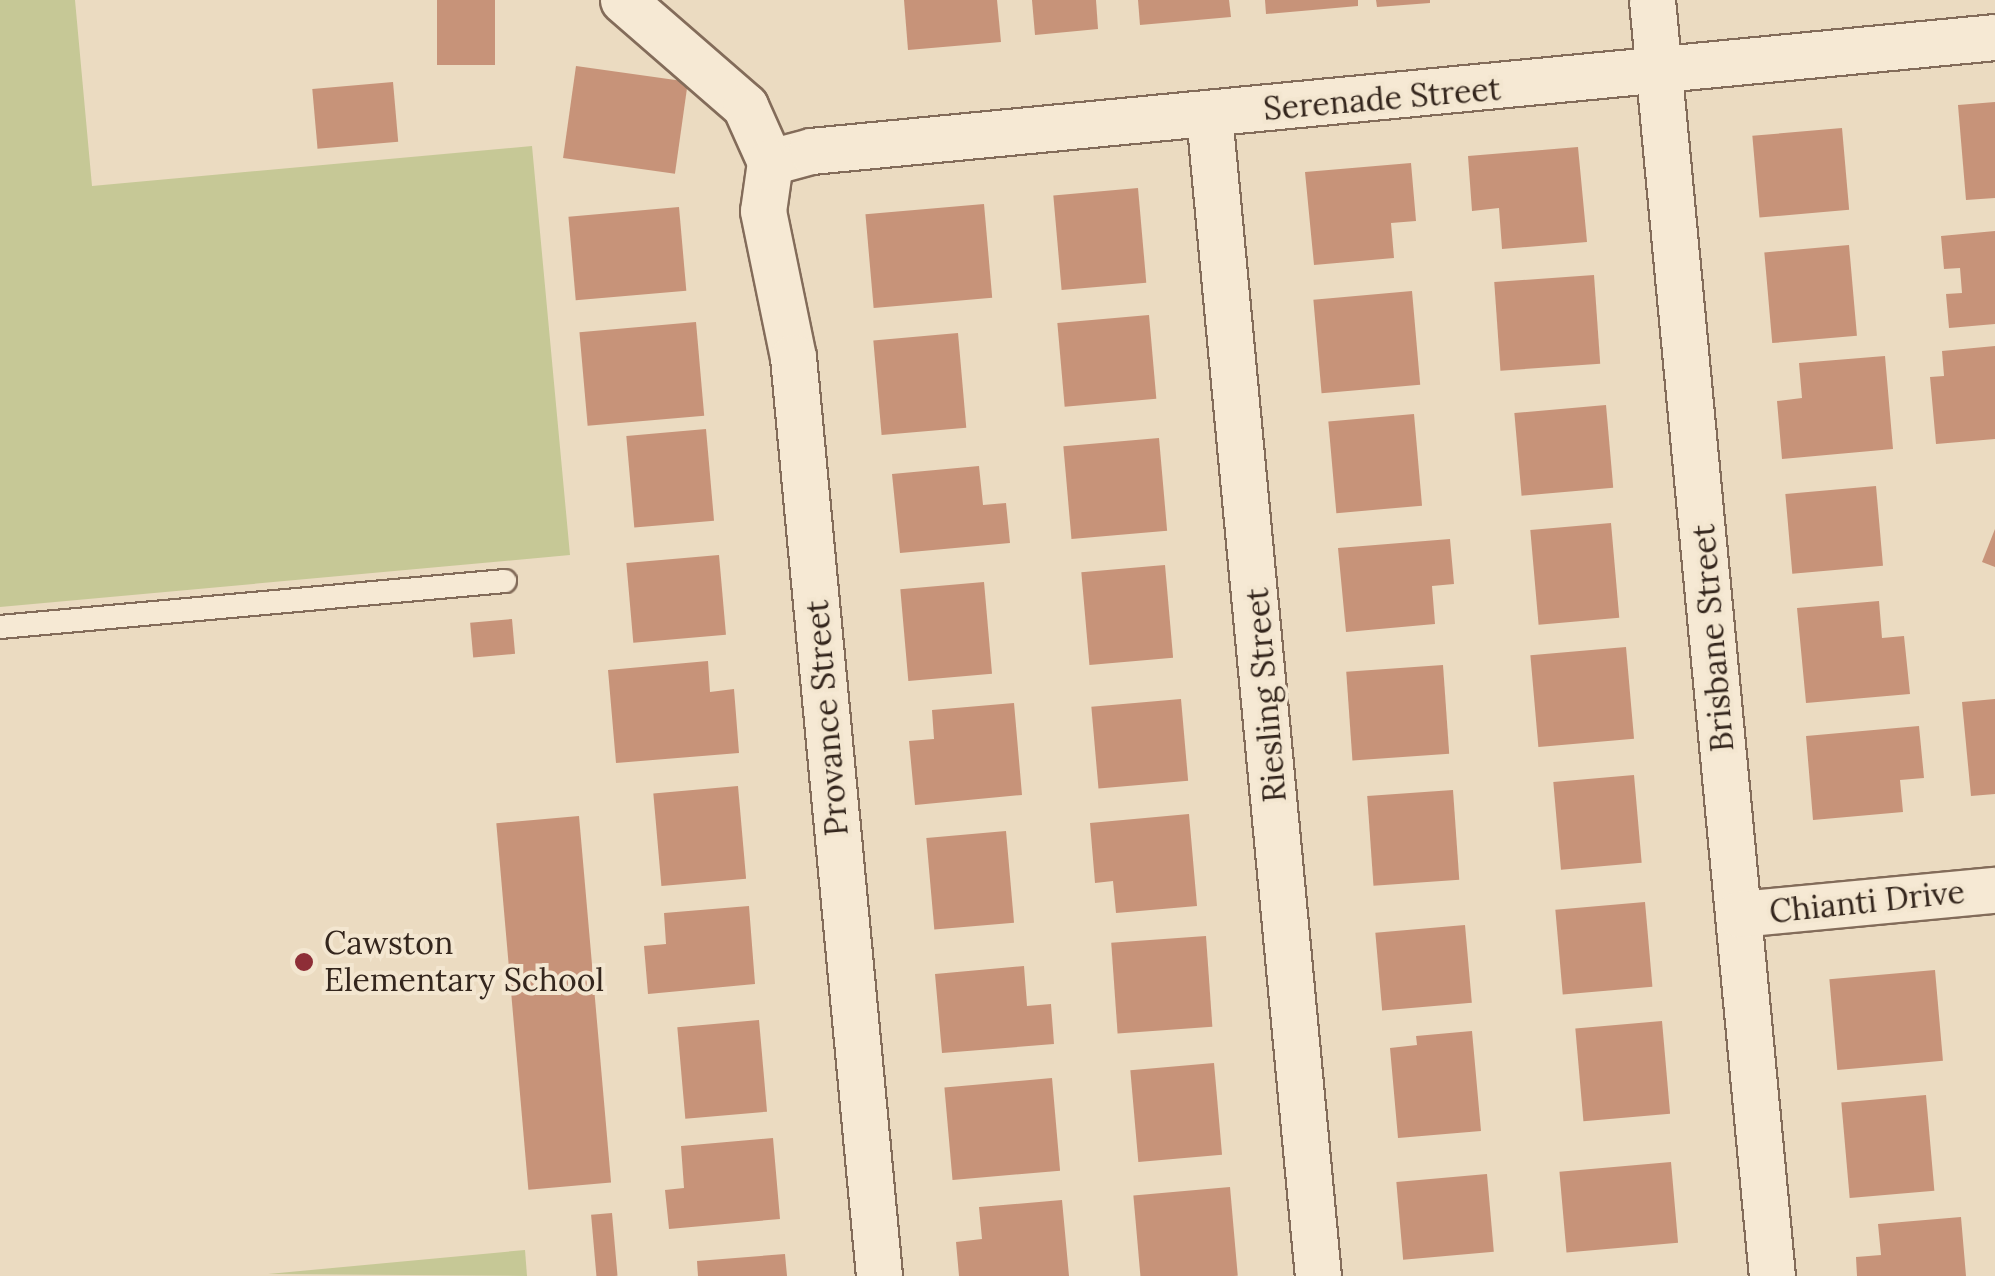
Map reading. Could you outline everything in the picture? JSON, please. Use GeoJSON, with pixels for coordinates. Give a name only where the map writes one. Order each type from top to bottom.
{"type":"FeatureCollection","features":[{"type":"Feature","properties":{"kind":"street"},"geometry":{"type":"LineString","coordinates":[[623,0],[746,106],[770,162]]}},
{"type":"Feature","properties":{"kind":"street","name":"Brisbane Street"},"geometry":{"type":"LineString","coordinates":[[1652,0],[1772,1276]]}},
{"type":"Feature","properties":{"kind":"street","name":"Serenade Street"},"geometry":{"type":"LineString","coordinates":[[770,162],[811,151],[1659,74],[1995,36]]}},
{"type":"Feature","properties":{"kind":"street","name":"Riesling Street"},"geometry":{"type":"LineString","coordinates":[[1209,115],[1318,1276]]}},
{"type":"Feature","properties":{"kind":"street","name":"Provance Street"},"geometry":{"type":"LineString","coordinates":[[770,162],[763,211],[793,357],[879,1276]]}},
{"type":"Feature","properties":{"kind":"street","name":"Chianti Drive"},"geometry":{"type":"LineString","coordinates":[[1739,914],[1995,890]]}},
{"type":"Feature","properties":{"kind":"lane"},"geometry":{"type":"LineString","coordinates":[[0,626],[505,581]]}},
{"type":"Feature","properties":{"kind":"green space"},"geometry":{"type":"Polygon","coordinates":[[[0,0],[75,0],[92,186],[532,146],[570,555],[0,607],[0,0]]]}},
{"type":"Feature","properties":{"kind":"green space"},"geometry":{"type":"Polygon","coordinates":[[[525,1250],[527,1276],[268,1274],[525,1250]]]}},
{"type":"Feature","properties":{"kind":"building"},"geometry":{"type":"Polygon","coordinates":[[[437,0],[495,0],[495,65],[437,65],[437,0]]]}},
{"type":"Feature","properties":{"kind":"building"},"geometry":{"type":"Polygon","coordinates":[[[904,0],[997,0],[1001,42],[908,50],[904,0]]]}},
{"type":"Feature","properties":{"kind":"building"},"geometry":{"type":"Polygon","coordinates":[[[1032,0],[1096,0],[1098,29],[1035,35],[1032,0]]]}},
{"type":"Feature","properties":{"kind":"building"},"geometry":{"type":"Polygon","coordinates":[[[1138,0],[1229,0],[1231,17],[1140,25],[1138,0]]]}},
{"type":"Feature","properties":{"kind":"building"},"geometry":{"type":"Polygon","coordinates":[[[1265,0],[1358,0],[1358,6],[1266,14],[1265,0]]]}},
{"type":"Feature","properties":{"kind":"building"},"geometry":{"type":"Polygon","coordinates":[[[1376,0],[1430,0],[1430,3],[1377,7],[1376,0]]]}},
{"type":"Feature","properties":{"kind":"building"},"geometry":{"type":"Polygon","coordinates":[[[576,66],[688,82],[675,174],[563,158],[576,66]]]}},
{"type":"Feature","properties":{"kind":"building"},"geometry":{"type":"Polygon","coordinates":[[[393,82],[398,142],[318,149],[312,89],[393,82]]]}},
{"type":"Feature","properties":{"kind":"building"},"geometry":{"type":"Polygon","coordinates":[[[1995,102],[1995,198],[1966,200],[1958,105],[1995,102]]]}},
{"type":"Feature","properties":{"kind":"building"},"geometry":{"type":"Polygon","coordinates":[[[1842,128],[1849,210],[1759,218],[1752,136],[1842,128]]]}},
{"type":"Feature","properties":{"kind":"building"},"geometry":{"type":"Polygon","coordinates":[[[1578,147],[1587,242],[1502,249],[1499,208],[1472,211],[1468,156],[1578,147]]]}},
{"type":"Feature","properties":{"kind":"building"},"geometry":{"type":"Polygon","coordinates":[[[1411,163],[1416,221],[1391,223],[1394,258],[1314,265],[1305,172],[1411,163]]]}},
{"type":"Feature","properties":{"kind":"building"},"geometry":{"type":"Polygon","coordinates":[[[1138,188],[1146,283],[1062,290],[1053,195],[1138,188]]]}},
{"type":"Feature","properties":{"kind":"building"},"geometry":{"type":"Polygon","coordinates":[[[984,204],[992,298],[874,308],[865,214],[984,204]]]}},
{"type":"Feature","properties":{"kind":"building"},"geometry":{"type":"Polygon","coordinates":[[[679,207],[686,291],[576,300],[568,217],[679,207]]]}},
{"type":"Feature","properties":{"kind":"building"},"geometry":{"type":"Polygon","coordinates":[[[1995,231],[1995,324],[1949,328],[1946,294],[1962,293],[1960,268],[1944,269],[1941,236],[1995,231]]]}},
{"type":"Feature","properties":{"kind":"building"},"geometry":{"type":"Polygon","coordinates":[[[1849,245],[1857,336],[1772,343],[1764,252],[1849,245]]]}},
{"type":"Feature","properties":{"kind":"building"},"geometry":{"type":"Polygon","coordinates":[[[1594,275],[1600,364],[1500,371],[1494,282],[1594,275]]]}},
{"type":"Feature","properties":{"kind":"building"},"geometry":{"type":"Polygon","coordinates":[[[1412,291],[1420,385],[1322,393],[1313,300],[1412,291]]]}},
{"type":"Feature","properties":{"kind":"building"},"geometry":{"type":"Polygon","coordinates":[[[1149,315],[1156,399],[1065,407],[1057,323],[1149,315]]]}},
{"type":"Feature","properties":{"kind":"building"},"geometry":{"type":"Polygon","coordinates":[[[696,322],[704,416],[588,426],[579,332],[696,322]]]}},
{"type":"Feature","properties":{"kind":"building"},"geometry":{"type":"Polygon","coordinates":[[[958,333],[966,428],[882,435],[873,340],[958,333]]]}},
{"type":"Feature","properties":{"kind":"building"},"geometry":{"type":"Polygon","coordinates":[[[1995,346],[1995,439],[1936,444],[1930,377],[1944,376],[1942,351],[1995,346]]]}},
{"type":"Feature","properties":{"kind":"building"},"geometry":{"type":"Polygon","coordinates":[[[1885,356],[1893,449],[1782,459],[1777,401],[1802,398],[1799,363],[1885,356]]]}},
{"type":"Feature","properties":{"kind":"building"},"geometry":{"type":"Polygon","coordinates":[[[1606,405],[1613,488],[1522,496],[1514,413],[1606,405]]]}},
{"type":"Feature","properties":{"kind":"building"},"geometry":{"type":"Polygon","coordinates":[[[1414,414],[1422,506],[1336,513],[1328,421],[1414,414]]]}},
{"type":"Feature","properties":{"kind":"building"},"geometry":{"type":"Polygon","coordinates":[[[706,429],[714,521],[634,528],[626,436],[706,429]]]}},
{"type":"Feature","properties":{"kind":"building"},"geometry":{"type":"Polygon","coordinates":[[[1159,438],[1167,531],[1071,539],[1063,446],[1159,438]]]}},
{"type":"Feature","properties":{"kind":"building"},"geometry":{"type":"Polygon","coordinates":[[[979,466],[983,505],[1006,503],[1010,543],[900,553],[892,474],[979,466]]]}},
{"type":"Feature","properties":{"kind":"building"},"geometry":{"type":"Polygon","coordinates":[[[1876,486],[1883,566],[1792,574],[1785,494],[1876,486]]]}},
{"type":"Feature","properties":{"kind":"building"},"geometry":{"type":"Polygon","coordinates":[[[1611,523],[1619,618],[1539,625],[1530,530],[1611,523]]]}},
{"type":"Feature","properties":{"kind":"building"},"geometry":{"type":"Polygon","coordinates":[[[1995,529],[1995,567],[1982,562],[1995,529]]]}},
{"type":"Feature","properties":{"kind":"building"},"geometry":{"type":"Polygon","coordinates":[[[1450,539],[1454,584],[1432,586],[1435,624],[1346,632],[1338,548],[1450,539]]]}},
{"type":"Feature","properties":{"kind":"building"},"geometry":{"type":"Polygon","coordinates":[[[719,555],[726,635],[633,643],[626,563],[719,555]]]}},
{"type":"Feature","properties":{"kind":"building"},"geometry":{"type":"Polygon","coordinates":[[[1165,565],[1173,658],[1089,665],[1081,572],[1165,565]]]}},
{"type":"Feature","properties":{"kind":"building"},"geometry":{"type":"Polygon","coordinates":[[[984,582],[992,674],[908,681],[900,589],[984,582]]]}},
{"type":"Feature","properties":{"kind":"building"},"geometry":{"type":"Polygon","coordinates":[[[1879,601],[1882,638],[1904,636],[1910,694],[1806,703],[1797,608],[1879,601]]]}},
{"type":"Feature","properties":{"kind":"building"},"geometry":{"type":"Polygon","coordinates":[[[512,619],[515,654],[473,658],[470,623],[512,619]]]}},
{"type":"Feature","properties":{"kind":"building"},"geometry":{"type":"Polygon","coordinates":[[[1626,647],[1634,739],[1538,747],[1530,655],[1626,647]]]}},
{"type":"Feature","properties":{"kind":"building"},"geometry":{"type":"Polygon","coordinates":[[[708,661],[710,692],[734,689],[739,753],[616,763],[608,670],[708,661]]]}},
{"type":"Feature","properties":{"kind":"building"},"geometry":{"type":"Polygon","coordinates":[[[1443,665],[1449,754],[1352,761],[1346,672],[1443,665]]]}},
{"type":"Feature","properties":{"kind":"building"},"geometry":{"type":"Polygon","coordinates":[[[1181,699],[1188,781],[1098,789],[1091,707],[1181,699]]]}},
{"type":"Feature","properties":{"kind":"building"},"geometry":{"type":"Polygon","coordinates":[[[1995,699],[1995,794],[1971,796],[1962,702],[1995,699]]]}},
{"type":"Feature","properties":{"kind":"building"},"geometry":{"type":"Polygon","coordinates":[[[1014,703],[1022,795],[915,805],[909,741],[934,739],[932,710],[1014,703]]]}},
{"type":"Feature","properties":{"kind":"building"},"geometry":{"type":"Polygon","coordinates":[[[1919,726],[1924,778],[1900,780],[1903,812],[1813,820],[1806,736],[1919,726]]]}},
{"type":"Feature","properties":{"kind":"building"},"geometry":{"type":"Polygon","coordinates":[[[1634,775],[1642,863],[1561,870],[1553,782],[1634,775]]]}},
{"type":"Feature","properties":{"kind":"building"},"geometry":{"type":"Polygon","coordinates":[[[738,786],[746,879],[661,886],[653,793],[738,786]]]}},
{"type":"Feature","properties":{"kind":"building"},"geometry":{"type":"Polygon","coordinates":[[[1453,790],[1459,880],[1373,886],[1367,796],[1453,790]]]}},
{"type":"Feature","properties":{"kind":"building"},"geometry":{"type":"Polygon","coordinates":[[[1189,814],[1197,906],[1116,913],[1113,881],[1095,883],[1090,823],[1189,814]]]}},
{"type":"Feature","properties":{"kind":"building"},"geometry":{"type":"Polygon","coordinates":[[[579,816],[611,1183],[528,1190],[496,823],[579,816]]]}},
{"type":"Feature","properties":{"kind":"building"},"geometry":{"type":"Polygon","coordinates":[[[1006,831],[1014,923],[934,930],[926,838],[1006,831]]]}},
{"type":"Feature","properties":{"kind":"building"},"geometry":{"type":"Polygon","coordinates":[[[1645,902],[1652,987],[1563,995],[1555,910],[1645,902]]]}},
{"type":"Feature","properties":{"kind":"building"},"geometry":{"type":"Polygon","coordinates":[[[749,906],[755,984],[648,994],[644,946],[666,944],[664,913],[749,906]]]}},
{"type":"Feature","properties":{"kind":"building"},"geometry":{"type":"Polygon","coordinates":[[[1465,925],[1472,1003],[1382,1011],[1375,933],[1465,925]]]}},
{"type":"Feature","properties":{"kind":"building"},"geometry":{"type":"Polygon","coordinates":[[[1206,936],[1212,1027],[1118,1033],[1111,943],[1206,936]]]}},
{"type":"Feature","properties":{"kind":"building"},"geometry":{"type":"Polygon","coordinates":[[[1024,966],[1027,1006],[1051,1004],[1054,1044],[942,1053],[935,974],[1024,966]]]}},
{"type":"Feature","properties":{"kind":"building"},"geometry":{"type":"Polygon","coordinates":[[[1935,970],[1943,1061],[1837,1070],[1829,979],[1935,970]]]}},
{"type":"Feature","properties":{"kind":"building"},"geometry":{"type":"Polygon","coordinates":[[[759,1020],[767,1112],[685,1119],[677,1027],[759,1020]]]}},
{"type":"Feature","properties":{"kind":"building"},"geometry":{"type":"Polygon","coordinates":[[[1662,1021],[1670,1114],[1583,1121],[1575,1029],[1662,1021]]]}},
{"type":"Feature","properties":{"kind":"building"},"geometry":{"type":"Polygon","coordinates":[[[1472,1031],[1481,1131],[1398,1138],[1390,1048],[1417,1045],[1416,1036],[1472,1031]]]}},
{"type":"Feature","properties":{"kind":"building"},"geometry":{"type":"Polygon","coordinates":[[[1214,1063],[1222,1155],[1138,1162],[1130,1070],[1214,1063]]]}},
{"type":"Feature","properties":{"kind":"building"},"geometry":{"type":"Polygon","coordinates":[[[1052,1078],[1060,1171],[953,1180],[944,1087],[1052,1078]]]}},
{"type":"Feature","properties":{"kind":"building"},"geometry":{"type":"Polygon","coordinates":[[[1926,1095],[1934,1191],[1850,1198],[1841,1102],[1926,1095]]]}},
{"type":"Feature","properties":{"kind":"building"},"geometry":{"type":"Polygon","coordinates":[[[773,1138],[780,1219],[669,1229],[665,1190],[684,1188],[681,1146],[773,1138]]]}},
{"type":"Feature","properties":{"kind":"building"},"geometry":{"type":"Polygon","coordinates":[[[1671,1162],[1678,1243],[1566,1252],[1559,1172],[1671,1162]]]}},
{"type":"Feature","properties":{"kind":"building"},"geometry":{"type":"Polygon","coordinates":[[[1487,1174],[1494,1252],[1403,1260],[1396,1182],[1487,1174]]]}},
{"type":"Feature","properties":{"kind":"building"},"geometry":{"type":"Polygon","coordinates":[[[1230,1187],[1238,1276],[1140,1276],[1133,1195],[1230,1187]]]}},
{"type":"Feature","properties":{"kind":"building"},"geometry":{"type":"Polygon","coordinates":[[[1062,1200],[1069,1276],[959,1276],[956,1242],[982,1239],[979,1207],[1062,1200]]]}},
{"type":"Feature","properties":{"kind":"building"},"geometry":{"type":"Polygon","coordinates":[[[612,1213],[617,1276],[596,1276],[591,1215],[612,1213]]]}},
{"type":"Feature","properties":{"kind":"building"},"geometry":{"type":"Polygon","coordinates":[[[1961,1217],[1966,1276],[1857,1276],[1856,1257],[1881,1255],[1878,1224],[1961,1217]]]}},
{"type":"Feature","properties":{"kind":"building"},"geometry":{"type":"Polygon","coordinates":[[[785,1254],[787,1276],[698,1276],[697,1261],[785,1254]]]}},
{"type":"Feature","properties":{"kind":"place","name":"Cawston Elementary School"},"geometry":{"type":"Point","coordinates":[304,962]}}]}
